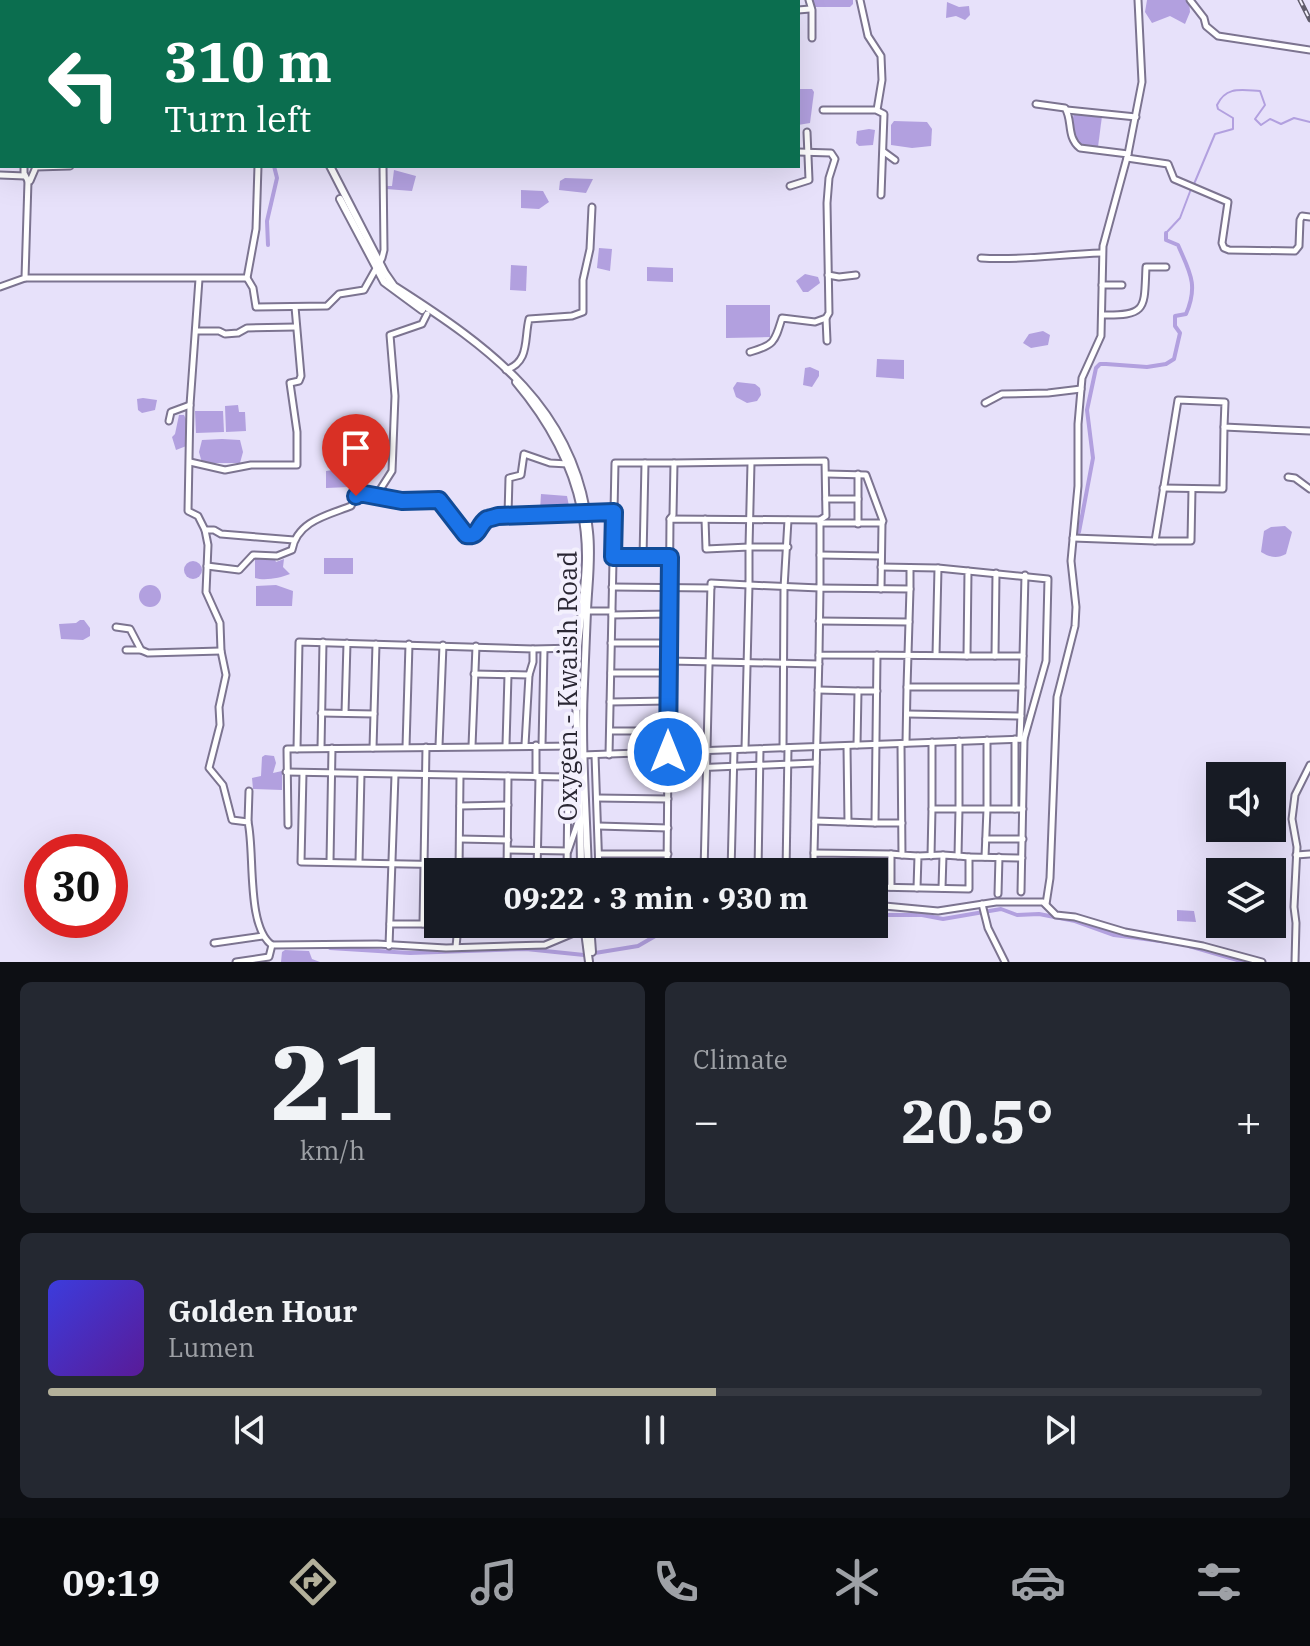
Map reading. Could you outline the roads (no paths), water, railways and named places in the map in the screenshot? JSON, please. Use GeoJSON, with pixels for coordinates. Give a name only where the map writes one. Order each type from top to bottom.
{"type":"FeatureCollection","features":[{"type":"Feature","properties":{"kind":"main road","name":"Oxygen - Kwaish Road"},"geometry":{"type":"LineString","coordinates":[[328,168],[390,287],[507,369],[541,414],[568,464],[584,512]]}},
{"type":"Feature","properties":{"kind":"main road","name":"Oxygen - Kwaish Road"},"geometry":{"type":"LineString","coordinates":[[378,264],[394,286],[485,349],[535,396],[551,421],[580,481],[586,563],[580,858]]}},
{"type":"Feature","properties":{"kind":"main road","name":"Oxygen - Kwaish Road"},"geometry":{"type":"LineString","coordinates":[[584,611],[577,648],[576,746],[580,755],[587,858]]}},
{"type":"Feature","properties":{"kind":"main road"},"geometry":{"type":"LineString","coordinates":[[588,938],[591,962]]}},
{"type":"Feature","properties":{"kind":"main road"},"geometry":{"type":"LineString","coordinates":[[588,938],[591,962]]}},
{"type":"Feature","properties":{"kind":"street"},"geometry":{"type":"LineString","coordinates":[[809,0],[812,38]]}},
{"type":"Feature","properties":{"kind":"street"},"geometry":{"type":"LineString","coordinates":[[860,0],[868,36],[881,56],[882,80],[876,110]]}},
{"type":"Feature","properties":{"kind":"street"},"geometry":{"type":"LineString","coordinates":[[1138,0],[1142,82],[1103,253],[1101,336],[1082,378],[1071,561],[1075,626],[1057,697],[1050,878],[1046,904],[1056,915],[1203,946],[1262,962]]}},
{"type":"Feature","properties":{"kind":"street"},"geometry":{"type":"LineString","coordinates":[[1190,0],[1204,18],[1206,26],[1218,36],[1310,50]]}},
{"type":"Feature","properties":{"kind":"street"},"geometry":{"type":"LineString","coordinates":[[800,10],[811,9]]}},
{"type":"Feature","properties":{"kind":"street"},"geometry":{"type":"LineString","coordinates":[[1036,104],[1136,117]]}},
{"type":"Feature","properties":{"kind":"street"},"geometry":{"type":"LineString","coordinates":[[823,110],[881,111],[885,117],[881,195]]}},
{"type":"Feature","properties":{"kind":"street"},"geometry":{"type":"LineString","coordinates":[[1066,110],[1072,139],[1080,148],[1168,164],[1174,179],[1228,202],[1222,243],[1224,248],[1295,251],[1299,246],[1300,220],[1302,216],[1310,217]]}},
{"type":"Feature","properties":{"kind":"street"},"geometry":{"type":"LineString","coordinates":[[790,186],[808,181],[807,132]]}},
{"type":"Feature","properties":{"kind":"street"},"geometry":{"type":"LineString","coordinates":[[800,152],[831,153],[835,159],[829,178],[827,341]]}},
{"type":"Feature","properties":{"kind":"street"},"geometry":{"type":"LineString","coordinates":[[884,152],[895,160]]}},
{"type":"Feature","properties":{"kind":"street"},"geometry":{"type":"LineString","coordinates":[[24,168],[28,238],[25,278]]}},
{"type":"Feature","properties":{"kind":"street"},"geometry":{"type":"LineString","coordinates":[[0,175],[30,181],[36,168]]}},
{"type":"Feature","properties":{"kind":"street"},"geometry":{"type":"LineString","coordinates":[[258,168],[256,229],[247,278],[253,288],[256,307],[327,306],[339,294],[364,290],[384,250],[383,168]]}},
{"type":"Feature","properties":{"kind":"street"},"geometry":{"type":"LineString","coordinates":[[507,369],[515,367],[524,353],[529,319],[572,316],[583,312],[583,280],[590,249],[592,207]]}},
{"type":"Feature","properties":{"kind":"street"},"geometry":{"type":"LineString","coordinates":[[981,258],[1031,260],[1067,254],[1103,253]]}},
{"type":"Feature","properties":{"kind":"street"},"geometry":{"type":"LineString","coordinates":[[1102,315],[1131,315],[1139,310],[1144,302],[1146,267],[1166,267]]}},
{"type":"Feature","properties":{"kind":"street"},"geometry":{"type":"LineString","coordinates":[[828,275],[856,275]]}},
{"type":"Feature","properties":{"kind":"street"},"geometry":{"type":"LineString","coordinates":[[0,287],[25,278],[247,278]]}},
{"type":"Feature","properties":{"kind":"street"},"geometry":{"type":"LineString","coordinates":[[199,279],[190,405],[188,511],[198,516],[205,530],[208,545],[206,592],[220,623],[226,675],[219,707],[220,725],[209,768],[223,785],[232,820],[248,822]]}},
{"type":"Feature","properties":{"kind":"street"},"geometry":{"type":"LineString","coordinates":[[1102,285],[1122,285]]}},
{"type":"Feature","properties":{"kind":"street"},"geometry":{"type":"LineString","coordinates":[[190,462],[225,470],[251,465],[297,465],[297,432],[290,383],[299,381],[301,376],[295,307]]}},
{"type":"Feature","properties":{"kind":"street"},"geometry":{"type":"LineString","coordinates":[[376,496],[392,471],[395,396],[390,335],[422,324],[427,314]]}},
{"type":"Feature","properties":{"kind":"street"},"geometry":{"type":"LineString","coordinates":[[750,352],[766,348],[775,340],[782,318],[815,322],[826,318]]}},
{"type":"Feature","properties":{"kind":"street"},"geometry":{"type":"LineString","coordinates":[[197,331],[225,334],[238,333],[247,328],[296,327]]}},
{"type":"Feature","properties":{"kind":"street"},"geometry":{"type":"LineString","coordinates":[[985,403],[1002,394],[1081,389]]}},
{"type":"Feature","properties":{"kind":"street"},"geometry":{"type":"LineString","coordinates":[[1155,541],[1163,488],[1178,400],[1225,402],[1223,489],[1163,488]]}},
{"type":"Feature","properties":{"kind":"street"},"geometry":{"type":"LineString","coordinates":[[169,421],[171,412],[190,405]]}},
{"type":"Feature","properties":{"kind":"street"},"geometry":{"type":"LineString","coordinates":[[1224,427],[1310,431]]}},
{"type":"Feature","properties":{"kind":"street"},"geometry":{"type":"LineString","coordinates":[[508,515],[509,478],[521,475],[524,454],[550,463],[568,464]]}},
{"type":"Feature","properties":{"kind":"street"},"geometry":{"type":"LineString","coordinates":[[609,755],[615,463],[825,461],[826,516],[820,522],[814,858]]}},
{"type":"Feature","properties":{"kind":"street"},"geometry":{"type":"LineString","coordinates":[[643,558],[645,463]]}},
{"type":"Feature","properties":{"kind":"street"},"geometry":{"type":"LineString","coordinates":[[668,858],[670,519],[673,515],[674,463]]}},
{"type":"Feature","properties":{"kind":"street"},"geometry":{"type":"LineString","coordinates":[[745,749],[751,463]]}},
{"type":"Feature","properties":{"kind":"street"},"geometry":{"type":"LineString","coordinates":[[827,474],[867,476],[883,521],[881,589]]}},
{"type":"Feature","properties":{"kind":"street"},"geometry":{"type":"LineString","coordinates":[[858,474],[858,524]]}},
{"type":"Feature","properties":{"kind":"street"},"geometry":{"type":"LineString","coordinates":[[1288,477],[1295,478],[1310,489]]}},
{"type":"Feature","properties":{"kind":"street"},"geometry":{"type":"LineString","coordinates":[[1073,538],[1191,541],[1192,489]]}},
{"type":"Feature","properties":{"kind":"street"},"geometry":{"type":"LineString","coordinates":[[207,566],[239,570],[253,555],[277,556],[291,551],[297,533],[317,519],[351,506],[357,494],[402,501],[439,500],[470,536],[477,533],[487,519],[508,515],[614,512]]}},
{"type":"Feature","properties":{"kind":"street"},"geometry":{"type":"LineString","coordinates":[[826,499],[858,499]]}},
{"type":"Feature","properties":{"kind":"street"},"geometry":{"type":"LineString","coordinates":[[670,519],[882,523]]}},
{"type":"Feature","properties":{"kind":"street"},"geometry":{"type":"LineString","coordinates":[[705,519],[706,549],[788,547]]}},
{"type":"Feature","properties":{"kind":"street"},"geometry":{"type":"LineString","coordinates":[[786,858],[788,764],[783,663],[788,520]]}},
{"type":"Feature","properties":{"kind":"street"},"geometry":{"type":"LineString","coordinates":[[205,530],[294,540]]}},
{"type":"Feature","properties":{"kind":"street"},"geometry":{"type":"LineString","coordinates":[[820,555],[881,556]]}},
{"type":"Feature","properties":{"kind":"street"},"geometry":{"type":"LineString","coordinates":[[613,557],[670,557]]}},
{"type":"Feature","properties":{"kind":"street"},"geometry":{"type":"LineString","coordinates":[[881,567],[938,568],[1046,577],[1046,661],[1020,739]]}},
{"type":"Feature","properties":{"kind":"street"},"geometry":{"type":"LineString","coordinates":[[902,855],[910,568]]}},
{"type":"Feature","properties":{"kind":"street"},"geometry":{"type":"LineString","coordinates":[[936,655],[938,568]]}},
{"type":"Feature","properties":{"kind":"street"},"geometry":{"type":"LineString","coordinates":[[967,656],[968,571]]}},
{"type":"Feature","properties":{"kind":"street"},"geometry":{"type":"LineString","coordinates":[[995,656],[996,573]]}},
{"type":"Feature","properties":{"kind":"street"},"geometry":{"type":"LineString","coordinates":[[1021,892],[1023,839],[1019,809],[1025,575]]}},
{"type":"Feature","properties":{"kind":"street"},"geometry":{"type":"LineString","coordinates":[[704,858],[711,583],[784,588],[910,589]]}},
{"type":"Feature","properties":{"kind":"street"},"geometry":{"type":"LineString","coordinates":[[612,587],[711,588]]}},
{"type":"Feature","properties":{"kind":"street"},"geometry":{"type":"LineString","coordinates":[[584,611],[669,614]]}},
{"type":"Feature","properties":{"kind":"street"},"geometry":{"type":"LineString","coordinates":[[819,621],[909,622]]}},
{"type":"Feature","properties":{"kind":"street"},"geometry":{"type":"LineString","coordinates":[[116,627],[130,629],[141,650]]}},
{"type":"Feature","properties":{"kind":"street"},"geometry":{"type":"LineString","coordinates":[[297,749],[299,642],[577,648]]}},
{"type":"Feature","properties":{"kind":"street"},"geometry":{"type":"LineString","coordinates":[[321,748],[323,642]]}},
{"type":"Feature","properties":{"kind":"street"},"geometry":{"type":"LineString","coordinates":[[345,713],[347,643]]}},
{"type":"Feature","properties":{"kind":"street"},"geometry":{"type":"LineString","coordinates":[[611,643],[669,643]]}},
{"type":"Feature","properties":{"kind":"street"},"geometry":{"type":"LineString","coordinates":[[373,748],[376,644]]}},
{"type":"Feature","properties":{"kind":"street"},"geometry":{"type":"LineString","coordinates":[[406,747],[409,644]]}},
{"type":"Feature","properties":{"kind":"street"},"geometry":{"type":"LineString","coordinates":[[439,746],[443,645]]}},
{"type":"Feature","properties":{"kind":"street"},"geometry":{"type":"LineString","coordinates":[[472,746],[476,646]]}},
{"type":"Feature","properties":{"kind":"street"},"geometry":{"type":"LineString","coordinates":[[525,745],[533,649]]}},
{"type":"Feature","properties":{"kind":"street"},"geometry":{"type":"LineString","coordinates":[[126,650],[148,653],[221,651]]}},
{"type":"Feature","properties":{"kind":"street"},"geometry":{"type":"LineString","coordinates":[[538,858],[537,777],[544,650]]}},
{"type":"Feature","properties":{"kind":"street"},"geometry":{"type":"LineString","coordinates":[[819,655],[1023,656]]}},
{"type":"Feature","properties":{"kind":"street"},"geometry":{"type":"LineString","coordinates":[[875,823],[877,655]]}},
{"type":"Feature","properties":{"kind":"street"},"geometry":{"type":"LineString","coordinates":[[669,661],[819,664]]}},
{"type":"Feature","properties":{"kind":"street"},"geometry":{"type":"LineString","coordinates":[[611,673],[669,673]]}},
{"type":"Feature","properties":{"kind":"street"},"geometry":{"type":"LineString","coordinates":[[474,674],[529,675]]}},
{"type":"Feature","properties":{"kind":"street"},"geometry":{"type":"LineString","coordinates":[[506,745],[508,675]]}},
{"type":"Feature","properties":{"kind":"street"},"geometry":{"type":"LineString","coordinates":[[907,687],[1022,687]]}},
{"type":"Feature","properties":{"kind":"street"},"geometry":{"type":"LineString","coordinates":[[818,690],[877,691]]}},
{"type":"Feature","properties":{"kind":"street"},"geometry":{"type":"LineString","coordinates":[[857,745],[858,691]]}},
{"type":"Feature","properties":{"kind":"street"},"geometry":{"type":"LineString","coordinates":[[610,702],[669,701]]}},
{"type":"Feature","properties":{"kind":"street"},"geometry":{"type":"LineString","coordinates":[[321,713],[374,714]]}},
{"type":"Feature","properties":{"kind":"street"},"geometry":{"type":"LineString","coordinates":[[907,714],[1021,716]]}},
{"type":"Feature","properties":{"kind":"street"},"geometry":{"type":"LineString","coordinates":[[610,731],[668,731]]}},
{"type":"Feature","properties":{"kind":"street"},"geometry":{"type":"LineString","coordinates":[[580,755],[1020,739]]}},
{"type":"Feature","properties":{"kind":"street"},"geometry":{"type":"LineString","coordinates":[[985,857],[987,740]]}},
{"type":"Feature","properties":{"kind":"street"},"geometry":{"type":"LineString","coordinates":[[958,856],[959,741]]}},
{"type":"Feature","properties":{"kind":"street"},"geometry":{"type":"LineString","coordinates":[[931,856],[932,742]]}},
{"type":"Feature","properties":{"kind":"street"},"geometry":{"type":"LineString","coordinates":[[288,825],[287,749],[576,746]]}},
{"type":"Feature","properties":{"kind":"street"},"geometry":{"type":"LineString","coordinates":[[847,746],[848,822]]}},
{"type":"Feature","properties":{"kind":"street"},"geometry":{"type":"LineString","coordinates":[[425,858],[426,747]]}},
{"type":"Feature","properties":{"kind":"street"},"geometry":{"type":"LineString","coordinates":[[330,862],[332,748]]}},
{"type":"Feature","properties":{"kind":"street"},"geometry":{"type":"LineString","coordinates":[[758,858],[760,749]]}},
{"type":"Feature","properties":{"kind":"street"},"geometry":{"type":"LineString","coordinates":[[731,858],[734,750]]}},
{"type":"Feature","properties":{"kind":"street"},"geometry":{"type":"LineString","coordinates":[[595,755],[599,858]]}},
{"type":"Feature","properties":{"kind":"street"},"geometry":{"type":"LineString","coordinates":[[668,769],[816,763]]}},
{"type":"Feature","properties":{"kind":"street"},"geometry":{"type":"LineString","coordinates":[[1295,962],[1296,855],[1292,819],[1295,795],[1310,765]]}},
{"type":"Feature","properties":{"kind":"street"},"geometry":{"type":"LineString","coordinates":[[286,772],[568,779],[568,858]]}},
{"type":"Feature","properties":{"kind":"street"},"geometry":{"type":"LineString","coordinates":[[303,773],[301,862],[424,864]]}},
{"type":"Feature","properties":{"kind":"street"},"geometry":{"type":"LineString","coordinates":[[359,862],[361,774]]}},
{"type":"Feature","properties":{"kind":"street"},"geometry":{"type":"LineString","coordinates":[[389,946],[395,775]]}},
{"type":"Feature","properties":{"kind":"street"},"geometry":{"type":"LineString","coordinates":[[459,858],[460,776]]}},
{"type":"Feature","properties":{"kind":"street"},"geometry":{"type":"LineString","coordinates":[[507,858],[508,776]]}},
{"type":"Feature","properties":{"kind":"street"},"geometry":{"type":"LineString","coordinates":[[249,791],[248,822],[256,909],[263,936],[272,945],[545,945],[559,938]]}},
{"type":"Feature","properties":{"kind":"street"},"geometry":{"type":"LineString","coordinates":[[597,798],[668,799]]}},
{"type":"Feature","properties":{"kind":"street"},"geometry":{"type":"LineString","coordinates":[[460,806],[508,805]]}},
{"type":"Feature","properties":{"kind":"street"},"geometry":{"type":"LineString","coordinates":[[932,809],[1019,809]]}},
{"type":"Feature","properties":{"kind":"street"},"geometry":{"type":"LineString","coordinates":[[568,851],[579,820]]}},
{"type":"Feature","properties":{"kind":"street"},"geometry":{"type":"LineString","coordinates":[[815,821],[902,823]]}},
{"type":"Feature","properties":{"kind":"street"},"geometry":{"type":"LineString","coordinates":[[598,826],[668,828]]}},
{"type":"Feature","properties":{"kind":"street"},"geometry":{"type":"LineString","coordinates":[[460,839],[508,840]]}},
{"type":"Feature","properties":{"kind":"street"},"geometry":{"type":"LineString","coordinates":[[986,839],[1023,839]]}},
{"type":"Feature","properties":{"kind":"street"},"geometry":{"type":"LineString","coordinates":[[508,850],[568,851]]}},
{"type":"Feature","properties":{"kind":"street"},"geometry":{"type":"LineString","coordinates":[[814,853],[1022,858]]}},
{"type":"Feature","properties":{"kind":"street"},"geometry":{"type":"LineString","coordinates":[[599,854],[668,854]]}},
{"type":"Feature","properties":{"kind":"street"},"geometry":{"type":"LineString","coordinates":[[891,854],[891,887],[917,888],[969,889],[969,857]]}},
{"type":"Feature","properties":{"kind":"street"},"geometry":{"type":"LineString","coordinates":[[1296,855],[1310,854]]}},
{"type":"Feature","properties":{"kind":"street"},"geometry":{"type":"LineString","coordinates":[[942,888],[943,855]]}},
{"type":"Feature","properties":{"kind":"street"},"geometry":{"type":"LineString","coordinates":[[917,888],[918,856]]}},
{"type":"Feature","properties":{"kind":"street"},"geometry":{"type":"LineString","coordinates":[[998,894],[999,857]]}},
{"type":"Feature","properties":{"kind":"street"},"geometry":{"type":"LineString","coordinates":[[390,924],[423,924],[424,894]]}},
{"type":"Feature","properties":{"kind":"street"},"geometry":{"type":"LineString","coordinates":[[888,906],[938,911],[982,910],[1025,901],[1046,904]]}},
{"type":"Feature","properties":{"kind":"street"},"geometry":{"type":"LineString","coordinates":[[982,910],[1005,962]]}},
{"type":"Feature","properties":{"kind":"street"},"geometry":{"type":"LineString","coordinates":[[214,943],[263,936]]}},
{"type":"Feature","properties":{"kind":"street"},"geometry":{"type":"LineString","coordinates":[[456,947],[457,938]]}},
{"type":"Feature","properties":{"kind":"street"},"geometry":{"type":"LineString","coordinates":[[241,962],[269,957],[272,945]]}},
{"type":"Feature","properties":{"kind":"waterway"},"geometry":{"type":"LineString","coordinates":[[1194,184],[1215,134],[1233,129],[1233,118],[1218,109],[1217,105],[1230,92],[1260,91],[1265,105],[1255,119],[1261,125],[1270,119],[1281,124],[1294,118],[1310,122]]}},
{"type":"Feature","properties":{"kind":"waterway"},"geometry":{"type":"LineString","coordinates":[[268,245],[267,221],[277,178],[274,168]]}},
{"type":"Feature","properties":{"kind":"waterway"},"geometry":{"type":"LineString","coordinates":[[1166,233],[1180,218],[1191,189]]}},
{"type":"Feature","properties":{"kind":"waterway"},"geometry":{"type":"LineString","coordinates":[[1079,532],[1093,458],[1087,410],[1096,368],[1100,364],[1147,367],[1166,364],[1174,359],[1180,333],[1175,326],[1175,316],[1186,314],[1192,286],[1178,245],[1166,240],[1166,233]]}},
{"type":"Feature","properties":{"kind":"waterway"},"geometry":{"type":"LineString","coordinates":[[888,915],[922,915],[943,919],[1001,909],[1017,915],[1039,914],[1075,921],[1114,935],[1168,942]]}},
{"type":"Feature","properties":{"kind":"waterway"},"geometry":{"type":"LineString","coordinates":[[595,953],[638,946],[652,938]]}},
{"type":"Feature","properties":{"kind":"waterway"},"geometry":{"type":"LineString","coordinates":[[1189,946],[1244,962]]}},
{"type":"Feature","properties":{"kind":"waterway"},"geometry":{"type":"LineString","coordinates":[[330,948],[410,953],[526,949],[584,955]]}},
{"type":"Feature","properties":{"kind":"railway"},"geometry":{"type":"LineString","coordinates":[[1300,0],[1310,20]]}}]}
